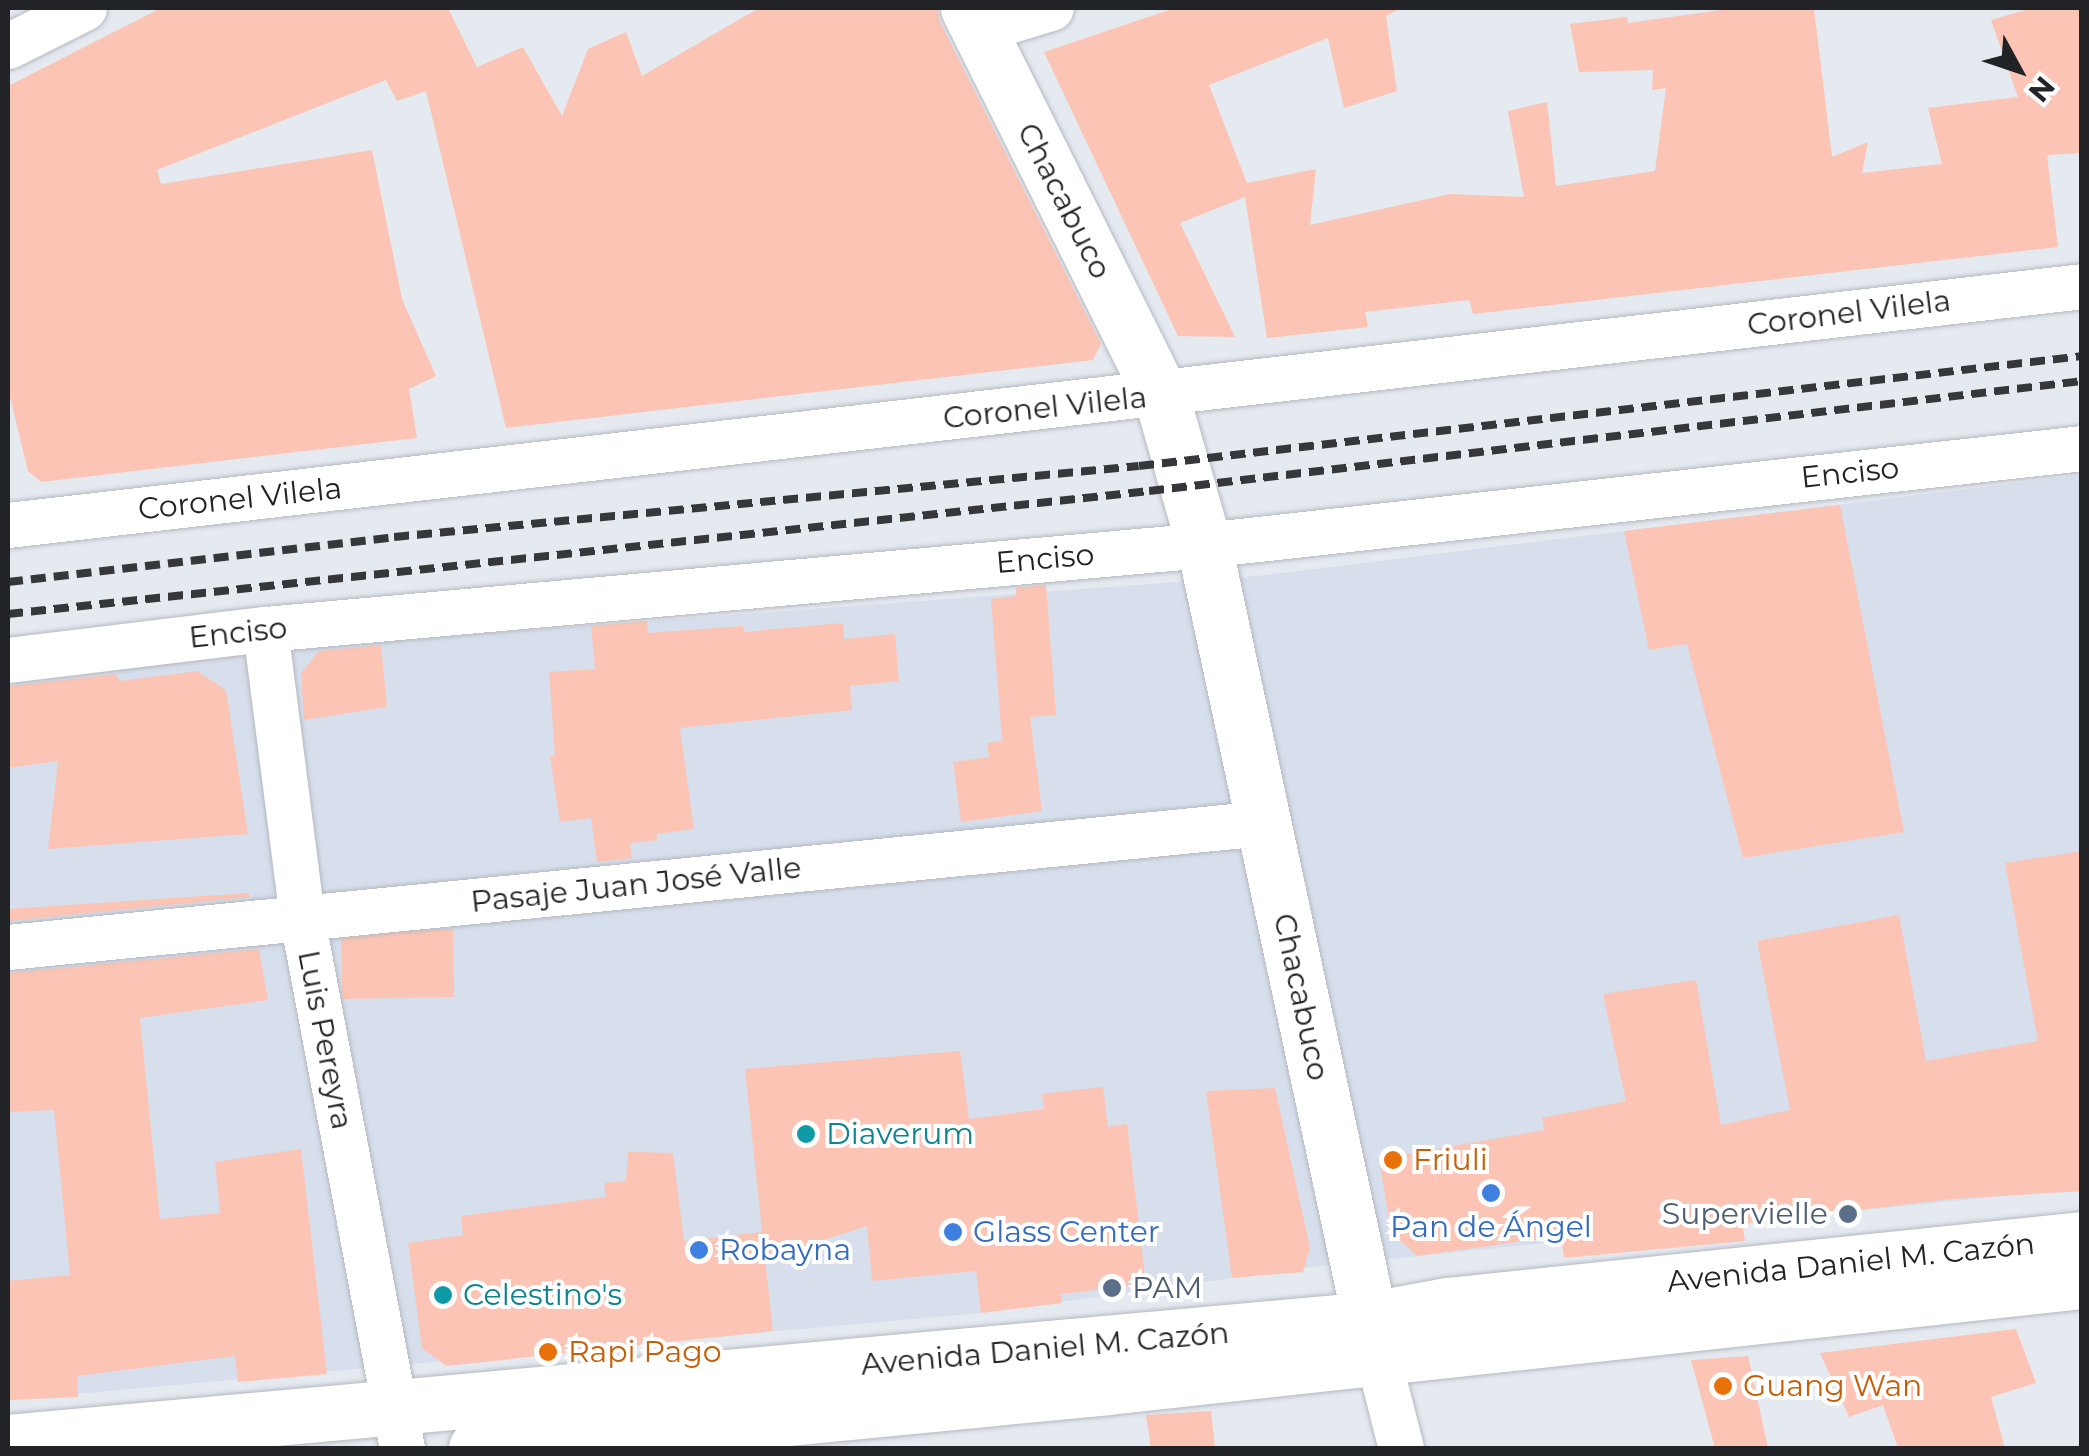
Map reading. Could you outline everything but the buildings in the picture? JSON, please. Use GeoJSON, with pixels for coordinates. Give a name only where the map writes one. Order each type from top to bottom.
{"type":"FeatureCollection","features":[{"type":"Feature","properties":{"kind":"main road","name":"Chacabuco"},"geometry":{"type":"LineString","coordinates":[[972,19],[1162,395],[1204,545],[1374,1338]]}},
{"type":"Feature","properties":{"kind":"main road","name":"Avenida Daniel M. Cazón"},"geometry":{"type":"LineString","coordinates":[[476,1448],[1374,1338],[1467,1303],[2082,1238]]}},
{"type":"Feature","properties":{"kind":"main road","name":"Avenida Daniel M. Cazón"},"geometry":{"type":"LineString","coordinates":[[8,1442],[398,1429],[1374,1338],[2082,1281]]}},
{"type":"Feature","properties":{"kind":"street"},"geometry":{"type":"LineString","coordinates":[[8,46],[84,8]]}},
{"type":"Feature","properties":{"kind":"street"},"geometry":{"type":"LineString","coordinates":[[972,19],[1050,8]]}},
{"type":"Feature","properties":{"kind":"street","name":"Coronel Vilela"},"geometry":{"type":"LineString","coordinates":[[8,525],[2082,286]]}},
{"type":"Feature","properties":{"kind":"street","name":"Enciso"},"geometry":{"type":"LineString","coordinates":[[8,660],[265,629],[1204,545],[2082,448]]}},
{"type":"Feature","properties":{"kind":"street","name":"Luis Pereyra"},"geometry":{"type":"LineString","coordinates":[[265,629],[302,918],[398,1429]]}},
{"type":"Feature","properties":{"kind":"street","name":"Pasaje Juan José Valle"},"geometry":{"type":"LineString","coordinates":[[8,947],[1264,823]]}},
{"type":"Feature","properties":{"kind":"street","name":"Chacabuco"},"geometry":{"type":"LineString","coordinates":[[1374,1338],[1401,1448]]}},
{"type":"Feature","properties":{"kind":"shaded area"},"geometry":{"type":"Polygon","coordinates":[[[2081,475],[2081,1188],[1311,1267],[981,1313],[8,1400],[8,684],[300,647],[1257,576],[2081,475]]]}},
{"type":"Feature","properties":{"kind":"railway"},"geometry":{"type":"LineString","coordinates":[[8,582],[394,537],[1139,466],[2082,356]]}},
{"type":"Feature","properties":{"kind":"railway"},"geometry":{"type":"LineString","coordinates":[[8,614],[1149,491],[2082,381]]}},
{"type":"Feature","properties":{"kind":"place","name":"Diaverum"},"geometry":{"type":"Point","coordinates":[806,1134]}},
{"type":"Feature","properties":{"kind":"place","name":"Friuli"},"geometry":{"type":"Point","coordinates":[1393,1160]}},
{"type":"Feature","properties":{"kind":"place","name":"Pan de Ángel"},"geometry":{"type":"Point","coordinates":[1491,1193]}},
{"type":"Feature","properties":{"kind":"place","name":"Supervielle"},"geometry":{"type":"Point","coordinates":[1848,1214]}},
{"type":"Feature","properties":{"kind":"place","name":"Glass Center"},"geometry":{"type":"Point","coordinates":[953,1232]}},
{"type":"Feature","properties":{"kind":"place","name":"Robayna"},"geometry":{"type":"Point","coordinates":[699,1250]}},
{"type":"Feature","properties":{"kind":"place","name":"PAM"},"geometry":{"type":"Point","coordinates":[1112,1288]}},
{"type":"Feature","properties":{"kind":"place","name":"Celestino's"},"geometry":{"type":"Point","coordinates":[443,1295]}},
{"type":"Feature","properties":{"kind":"place","name":"Rapi Pago"},"geometry":{"type":"Point","coordinates":[548,1352]}},
{"type":"Feature","properties":{"kind":"place","name":"Guang Wan"},"geometry":{"type":"Point","coordinates":[1723,1386]}}]}
